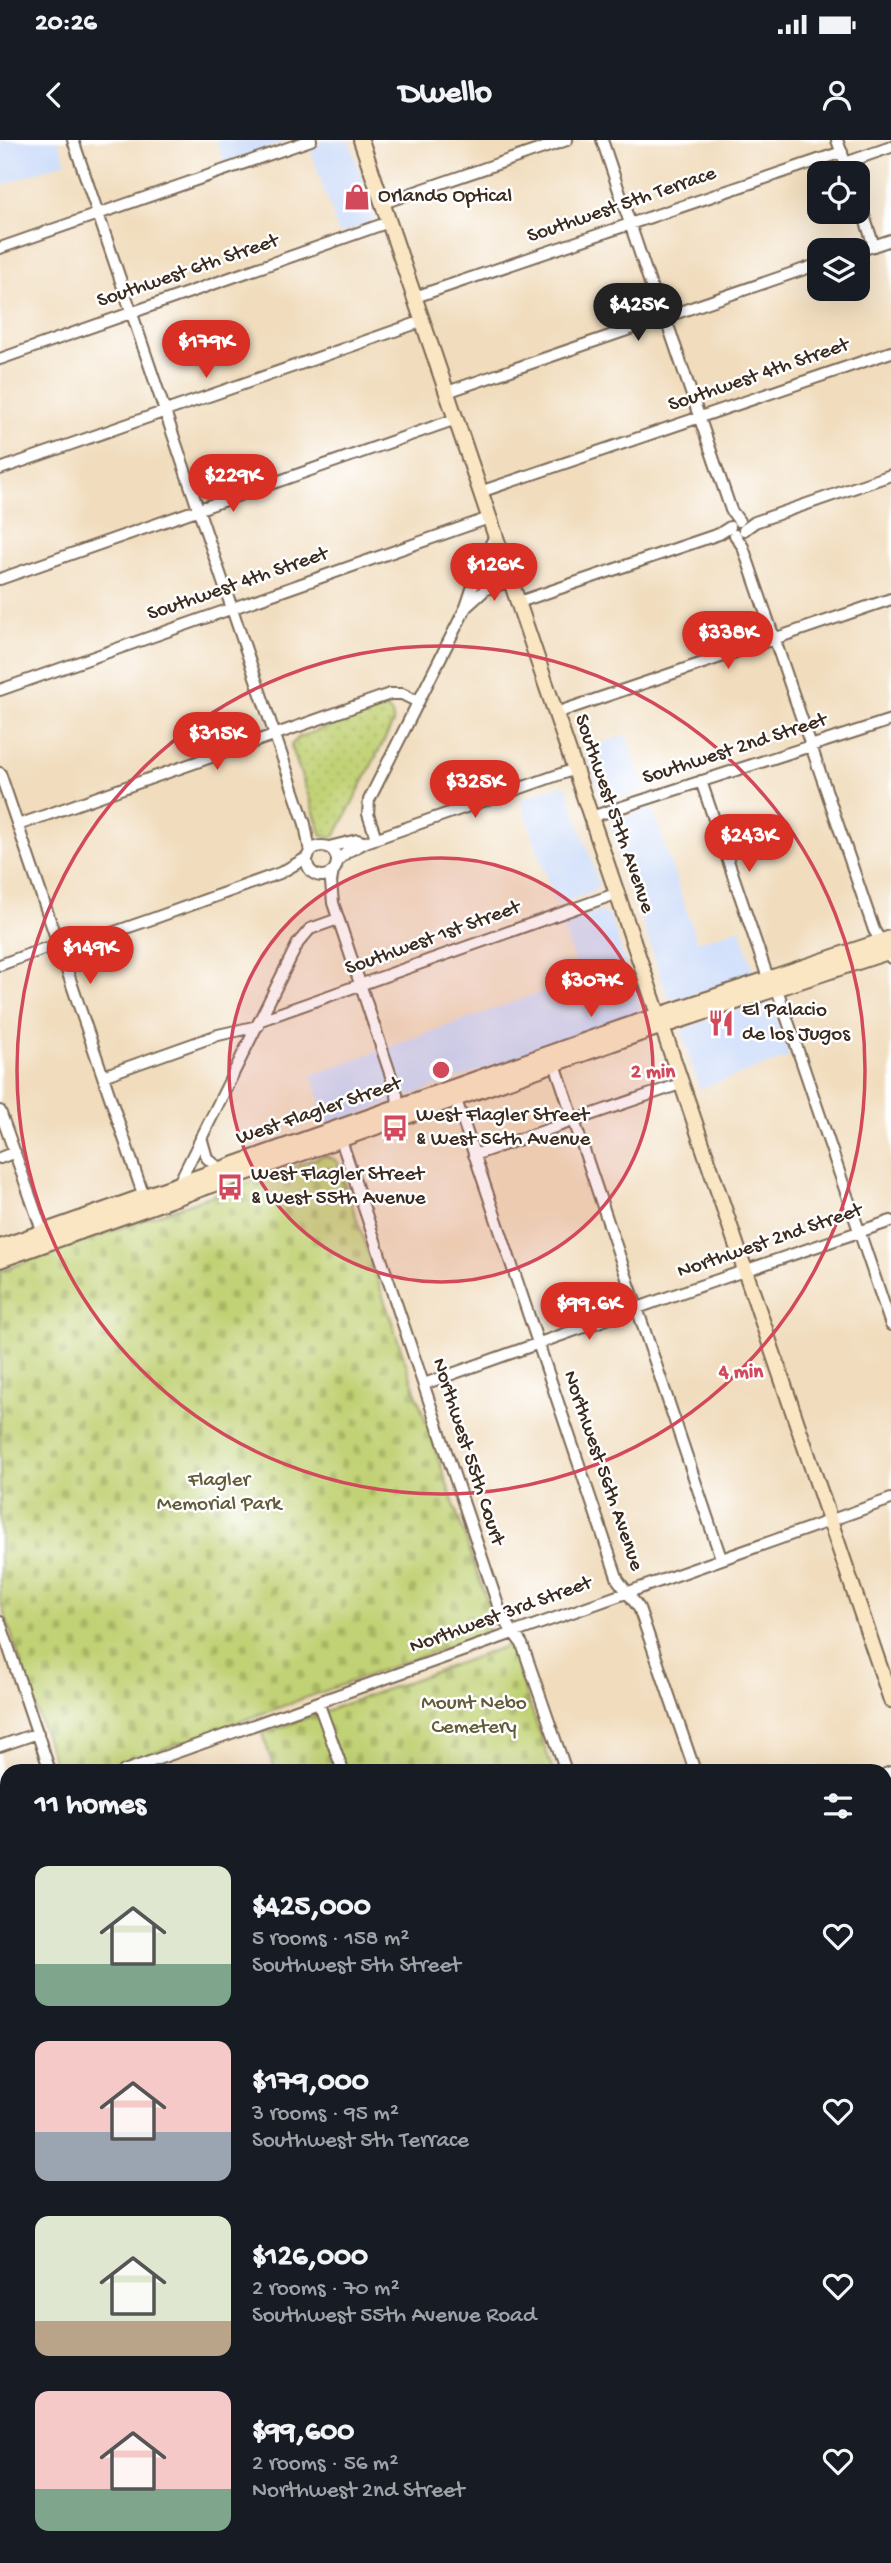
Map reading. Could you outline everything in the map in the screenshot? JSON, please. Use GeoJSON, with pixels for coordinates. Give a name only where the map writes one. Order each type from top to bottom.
{"type":"FeatureCollection","features":[{"type":"Feature","properties":{"kind":"main road","name":"Southwest 57th Avenue"},"geometry":{"type":"LineString","coordinates":[[361,140],[891,1700]]}},
{"type":"Feature","properties":{"kind":"main road","name":"West Flagler Street"},"geometry":{"type":"LineString","coordinates":[[0,1261],[146,1203],[178,1185],[398,1106],[888,948]]}},
{"type":"Feature","properties":{"kind":"main road","name":"West Flagler Street"},"geometry":{"type":"LineString","coordinates":[[0,1247],[146,1203],[164,1203],[555,1065],[661,1020]]}},
{"type":"Feature","properties":{"kind":"main road"},"geometry":{"type":"LineString","coordinates":[[456,1100],[473,1080]]}},
{"type":"Feature","properties":{"kind":"main road"},"geometry":{"type":"LineString","coordinates":[[382,1125],[398,1106]]}},
{"type":"Feature","properties":{"kind":"main road"},"geometry":{"type":"LineString","coordinates":[[164,1203],[178,1185]]}},
{"type":"Feature","properties":{"kind":"street"},"geometry":{"type":"LineString","coordinates":[[73,140],[305,824],[309,866],[333,903]]}},
{"type":"Feature","properties":{"kind":"street"},"geometry":{"type":"LineString","coordinates":[[0,248],[311,140]]}},
{"type":"Feature","properties":{"kind":"street"},"geometry":{"type":"LineString","coordinates":[[383,203],[567,140]]}},
{"type":"Feature","properties":{"kind":"street"},"geometry":{"type":"LineString","coordinates":[[603,140],[874,930],[888,948]]}},
{"type":"Feature","properties":{"kind":"street"},"geometry":{"type":"LineString","coordinates":[[837,140],[844,161]]}},
{"type":"Feature","properties":{"kind":"street","name":"Southwest 5th Terrace"},"geometry":{"type":"LineString","coordinates":[[851,161],[891,148]]}},
{"type":"Feature","properties":{"kind":"street","name":"Southwest 5th Terrace"},"geometry":{"type":"LineString","coordinates":[[415,297],[630,224],[807,174]]}},
{"type":"Feature","properties":{"kind":"street","name":"Southwest 6th Street"},"geometry":{"type":"LineString","coordinates":[[0,359],[389,222]]}},
{"type":"Feature","properties":{"kind":"street"},"geometry":{"type":"LineString","coordinates":[[867,224],[874,246]]}},
{"type":"Feature","properties":{"kind":"street"},"geometry":{"type":"LineString","coordinates":[[870,247],[891,240]]}},
{"type":"Feature","properties":{"kind":"street"},"geometry":{"type":"LineString","coordinates":[[447,391],[807,268]]}},
{"type":"Feature","properties":{"kind":"street"},"geometry":{"type":"LineString","coordinates":[[0,469],[423,321]]}},
{"type":"Feature","properties":{"kind":"street","name":"Southwest 4th Street"},"geometry":{"type":"LineString","coordinates":[[480,492],[891,352]]}},
{"type":"Feature","properties":{"kind":"street"},"geometry":{"type":"LineString","coordinates":[[0,579],[456,419]]}},
{"type":"Feature","properties":{"kind":"street"},"geometry":{"type":"LineString","coordinates":[[519,602],[891,475]]}},
{"type":"Feature","properties":{"kind":"street","name":"Southwest 4th Street"},"geometry":{"type":"LineString","coordinates":[[0,690],[489,518]]}},
{"type":"Feature","properties":{"kind":"street"},"geometry":{"type":"LineString","coordinates":[[371,840],[368,803],[466,607],[480,565],[495,536]]}},
{"type":"Feature","properties":{"kind":"street"},"geometry":{"type":"LineString","coordinates":[[466,607],[486,589],[511,581]]}},
{"type":"Feature","properties":{"kind":"street"},"geometry":{"type":"LineString","coordinates":[[556,713],[891,599]]}},
{"type":"Feature","properties":{"kind":"street"},"geometry":{"type":"LineString","coordinates":[[18,825],[393,694],[402,694],[418,702]]}},
{"type":"Feature","properties":{"kind":"street","name":"Southwest 2nd Street"},"geometry":{"type":"LineString","coordinates":[[591,817],[891,720]]}},
{"type":"Feature","properties":{"kind":"street"},"geometry":{"type":"LineString","coordinates":[[281,873],[315,873],[324,876],[347,852],[371,840],[575,769]]}},
{"type":"Feature","properties":{"kind":"street"},"geometry":{"type":"LineString","coordinates":[[0,773],[146,1203]]}},
{"type":"Feature","properties":{"kind":"street"},"geometry":{"type":"LineString","coordinates":[[701,781],[891,1325]]}},
{"type":"Feature","properties":{"kind":"street"},"geometry":{"type":"LineString","coordinates":[[305,824],[334,852],[335,866],[331,882],[333,903],[397,1094],[398,1106]]}},
{"type":"Feature","properties":{"kind":"street"},"geometry":{"type":"LineString","coordinates":[[0,965],[43,949],[74,946],[281,873],[316,848],[371,840]]}},
{"type":"Feature","properties":{"kind":"street","name":"Southwest 1st Street"},"geometry":{"type":"LineString","coordinates":[[103,1076],[260,1023],[618,893]]}},
{"type":"Feature","properties":{"kind":"street"},"geometry":{"type":"LineString","coordinates":[[178,1185],[302,937],[310,929],[338,919]]}},
{"type":"Feature","properties":{"kind":"street"},"geometry":{"type":"LineString","coordinates":[[555,1065],[721,1558]]}},
{"type":"Feature","properties":{"kind":"street"},"geometry":{"type":"LineString","coordinates":[[474,1155],[683,1083]]}},
{"type":"Feature","properties":{"kind":"street","name":"Northwest 56th Avenue"},"geometry":{"type":"LineString","coordinates":[[456,1100],[618,1580],[639,1608],[693,1764]]}},
{"type":"Feature","properties":{"kind":"street"},"geometry":{"type":"LineString","coordinates":[[0,1111],[43,1233]]}},
{"type":"Feature","properties":{"kind":"street"},"geometry":{"type":"LineString","coordinates":[[201,1137],[207,1158],[220,1169]]}},
{"type":"Feature","properties":{"kind":"street","name":"Northwest 55th Court"},"geometry":{"type":"LineString","coordinates":[[341,1140],[502,1617],[522,1644],[564,1764]]}},
{"type":"Feature","properties":{"kind":"street"},"geometry":{"type":"LineString","coordinates":[[0,1158],[15,1152]]}},
{"type":"Feature","properties":{"kind":"street","name":"Northwest 2nd Street"},"geometry":{"type":"LineString","coordinates":[[424,1384],[891,1221]]}},
{"type":"Feature","properties":{"kind":"street","name":"Northwest 3rd Street"},"geometry":{"type":"LineString","coordinates":[[144,1764],[891,1499]]}},
{"type":"Feature","properties":{"kind":"street"},"geometry":{"type":"LineString","coordinates":[[0,1622],[48,1764]]}},
{"type":"Feature","properties":{"kind":"street"},"geometry":{"type":"LineString","coordinates":[[318,1702],[340,1764]]}},
{"type":"Feature","properties":{"kind":"street"},"geometry":{"type":"LineString","coordinates":[[0,1746],[38,1733]]}},
{"type":"Feature","properties":{"kind":"shaded area"},"geometry":{"type":"Polygon","coordinates":[[[58,140],[66,162],[0,186],[0,142],[58,140]]]}},
{"type":"Feature","properties":{"kind":"shaded area"},"geometry":{"type":"Polygon","coordinates":[[[216,140],[291,140],[224,163],[216,140]]]}},
{"type":"Feature","properties":{"kind":"shaded area"},"geometry":{"type":"Polygon","coordinates":[[[327,140],[349,141],[374,212],[368,224],[339,234],[309,146],[327,140]]]}},
{"type":"Feature","properties":{"kind":"shaded area"},"geometry":{"type":"Polygon","coordinates":[[[626,735],[645,790],[612,800],[602,799],[584,749],[626,735]]]}},
{"type":"Feature","properties":{"kind":"shaded area"},"geometry":{"type":"Polygon","coordinates":[[[562,785],[567,787],[599,884],[592,892],[556,905],[520,799],[562,785]]]}},
{"type":"Feature","properties":{"kind":"shaded area"},"geometry":{"type":"Polygon","coordinates":[[[652,808],[697,942],[740,928],[753,967],[752,973],[747,977],[679,999],[672,999],[667,995],[611,830],[614,821],[652,808]]]}},
{"type":"Feature","properties":{"kind":"shaded area"},"geometry":{"type":"Polygon","coordinates":[[[599,911],[610,916],[640,1005],[634,1015],[329,1125],[311,1075],[580,978],[562,925],[599,911]]]}},
{"type":"Feature","properties":{"kind":"shaded area"},"geometry":{"type":"Polygon","coordinates":[[[761,1002],[772,1006],[790,1057],[699,1089],[682,1032],[687,1027],[761,1002]]]}},
{"type":"Feature","properties":{"kind":"green space"},"geometry":{"type":"Polygon","coordinates":[[[381,708],[391,712],[393,723],[337,833],[333,837],[322,836],[291,745],[299,737],[381,708]]]}},
{"type":"Feature","properties":{"kind":"green space","name":"Flagler Memorial Park"},"geometry":{"type":"Polygon","coordinates":[[[325,1155],[337,1161],[493,1619],[486,1633],[121,1764],[55,1764],[0,1601],[0,1271],[325,1155]]]}},
{"type":"Feature","properties":{"kind":"green space","name":"Mount Nebo Cemetery"},"geometry":{"type":"Polygon","coordinates":[[[509,1645],[551,1764],[273,1764],[262,1734],[509,1645]]]}},
{"type":"Feature","properties":{"kind":"place","name":"Orlando Optical"},"geometry":{"type":"Point","coordinates":[357,197]}},
{"type":"Feature","properties":{"kind":"place","name":"El Palacio de los Jugos"},"geometry":{"type":"Point","coordinates":[721,1023]}},
{"type":"Feature","properties":{"kind":"place","name":"West Flagler Street & West 56th Avenue"},"geometry":{"type":"Point","coordinates":[395,1128]}},
{"type":"Feature","properties":{"kind":"place","name":"West Flagler Street & West 55th Avenue"},"geometry":{"type":"Point","coordinates":[230,1187]}}]}
